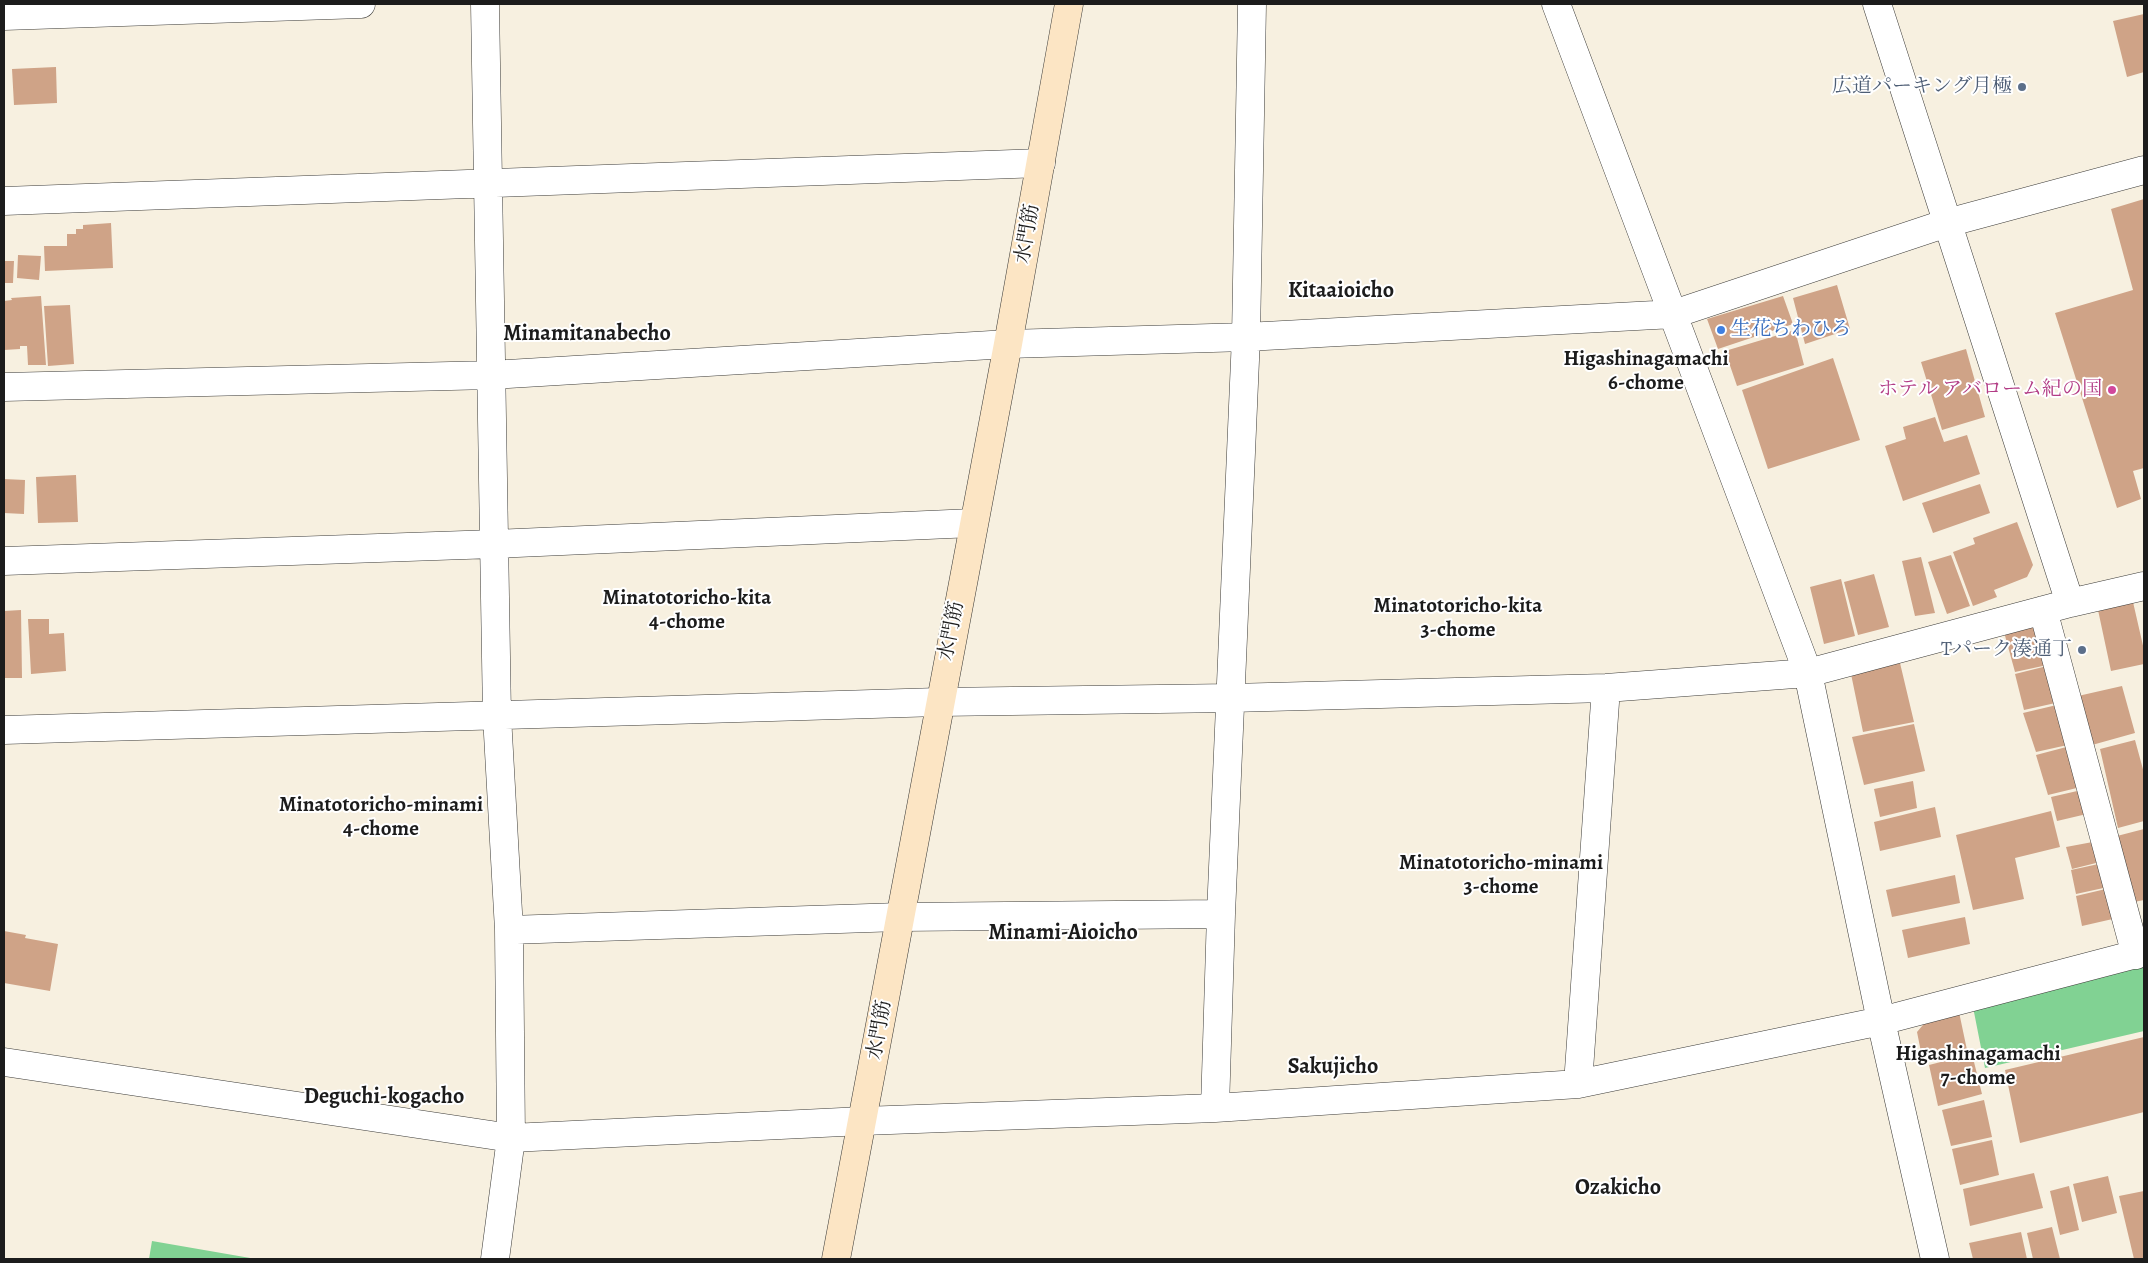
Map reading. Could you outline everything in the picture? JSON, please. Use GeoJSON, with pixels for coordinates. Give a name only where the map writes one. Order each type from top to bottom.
{"type":"FeatureCollection","features":[{"type":"Feature","properties":{"kind":"street"},"geometry":{"type":"LineString","coordinates":[[4,16],[361,4]]}},
{"type":"Feature","properties":{"kind":"street"},"geometry":{"type":"LineString","coordinates":[[485,4],[497,716],[509,930],[511,1138],[495,1259]]}},
{"type":"Feature","properties":{"kind":"street","name":"水門筋"},"geometry":{"type":"LineString","coordinates":[[836,1259],[939,702],[1008,344],[1069,4]]}},
{"type":"Feature","properties":{"kind":"street"},"geometry":{"type":"LineString","coordinates":[[1215,1108],[1221,914],[1246,337],[1252,4]]}},
{"type":"Feature","properties":{"kind":"street"},"geometry":{"type":"LineString","coordinates":[[1556,4],[1808,673],[1881,1021],[1935,1259]]}},
{"type":"Feature","properties":{"kind":"street"},"geometry":{"type":"LineString","coordinates":[[1877,4],[2070,603]]}},
{"type":"Feature","properties":{"kind":"street"},"geometry":{"type":"LineString","coordinates":[[4,201],[1041,163]]}},
{"type":"Feature","properties":{"kind":"street"},"geometry":{"type":"LineString","coordinates":[[4,387],[491,375],[1008,344],[1246,337],[1674,314],[1947,223],[2144,170]]}},
{"type":"Feature","properties":{"kind":"street"},"geometry":{"type":"LineString","coordinates":[[4,561],[494,544],[973,523]]}},
{"type":"Feature","properties":{"kind":"street"},"geometry":{"type":"LineString","coordinates":[[4,730],[939,702],[1231,698],[1606,688],[1808,673],[2070,603],[2144,586]]}},
{"type":"Feature","properties":{"kind":"street"},"geometry":{"type":"LineString","coordinates":[[4,1062],[511,1138],[863,1121],[1215,1108],[1578,1084],[1881,1021],[2140,953],[2043,610]]}},
{"type":"Feature","properties":{"kind":"street"},"geometry":{"type":"LineString","coordinates":[[1578,1084],[1606,688]]}},
{"type":"Feature","properties":{"kind":"street"},"geometry":{"type":"LineString","coordinates":[[509,930],[900,917],[1221,914]]}},
{"type":"Feature","properties":{"kind":"green space"},"geometry":{"type":"Polygon","coordinates":[[[2144,966],[2144,1031],[1985,1068],[1973,1007],[2144,966]]]}},
{"type":"Feature","properties":{"kind":"green space"},"geometry":{"type":"Polygon","coordinates":[[[152,1241],[256,1259],[149,1259],[152,1241]]]}},
{"type":"Feature","properties":{"kind":"building"},"geometry":{"type":"Polygon","coordinates":[[[2144,14],[2144,72],[2127,77],[2113,21],[2144,14]]]}},
{"type":"Feature","properties":{"kind":"building"},"geometry":{"type":"Polygon","coordinates":[[[56,67],[57,103],[14,105],[12,69],[56,67]]]}},
{"type":"Feature","properties":{"kind":"building","name":"ホテル アバローム紀の国"},"geometry":{"type":"Polygon","coordinates":[[[2144,199],[2144,468],[2133,471],[2141,499],[2117,508],[2055,313],[2133,290],[2111,209],[2144,199]]]}},
{"type":"Feature","properties":{"kind":"building"},"geometry":{"type":"Polygon","coordinates":[[[111,223],[113,268],[45,271],[44,246],[67,246],[67,234],[76,234],[76,229],[83,229],[83,225],[111,223]]]}},
{"type":"Feature","properties":{"kind":"building"},"geometry":{"type":"Polygon","coordinates":[[[18,255],[41,256],[39,280],[17,278],[18,255]]]}},
{"type":"Feature","properties":{"kind":"building"},"geometry":{"type":"Polygon","coordinates":[[[4,261],[14,261],[13,283],[4,283],[4,261]]]}},
{"type":"Feature","properties":{"kind":"building"},"geometry":{"type":"Polygon","coordinates":[[[1837,285],[1850,329],[1805,344],[1793,298],[1837,285]]]}},
{"type":"Feature","properties":{"kind":"building"},"geometry":{"type":"Polygon","coordinates":[[[41,296],[46,365],[28,365],[27,346],[20,346],[20,349],[4,350],[4,301],[12,300],[11,298],[41,296]]]}},
{"type":"Feature","properties":{"kind":"building"},"geometry":{"type":"Polygon","coordinates":[[[1783,296],[1793,324],[1718,349],[1707,319],[1783,296]]]}},
{"type":"Feature","properties":{"kind":"building"},"geometry":{"type":"Polygon","coordinates":[[[70,305],[74,364],[48,366],[44,306],[70,305]]]}},
{"type":"Feature","properties":{"kind":"building"},"geometry":{"type":"Polygon","coordinates":[[[1795,330],[1804,365],[1737,386],[1725,351],[1795,330]]]}},
{"type":"Feature","properties":{"kind":"building"},"geometry":{"type":"Polygon","coordinates":[[[1966,349],[1985,417],[1942,430],[1921,362],[1966,349]]]}},
{"type":"Feature","properties":{"kind":"building"},"geometry":{"type":"Polygon","coordinates":[[[1833,358],[1860,440],[1768,469],[1742,390],[1833,358]]]}},
{"type":"Feature","properties":{"kind":"building"},"geometry":{"type":"Polygon","coordinates":[[[1935,417],[1944,442],[1967,435],[1980,474],[1903,501],[1885,446],[1906,439],[1903,427],[1935,417]]]}},
{"type":"Feature","properties":{"kind":"building"},"geometry":{"type":"Polygon","coordinates":[[[76,475],[78,522],[38,523],[36,477],[76,475]]]}},
{"type":"Feature","properties":{"kind":"building"},"geometry":{"type":"Polygon","coordinates":[[[4,479],[25,480],[24,514],[4,513],[4,479]]]}},
{"type":"Feature","properties":{"kind":"building"},"geometry":{"type":"Polygon","coordinates":[[[1980,484],[1990,513],[1933,533],[1922,503],[1980,484]]]}},
{"type":"Feature","properties":{"kind":"building"},"geometry":{"type":"Polygon","coordinates":[[[2017,522],[2033,565],[2027,577],[1994,590],[1997,597],[1973,606],[1953,552],[1975,544],[1973,538],[2017,522]]]}},
{"type":"Feature","properties":{"kind":"building"},"geometry":{"type":"Polygon","coordinates":[[[1951,555],[1970,606],[1947,614],[1928,562],[1951,555]]]}},
{"type":"Feature","properties":{"kind":"building"},"geometry":{"type":"Polygon","coordinates":[[[1921,557],[1935,613],[1915,616],[1902,561],[1921,557]]]}},
{"type":"Feature","properties":{"kind":"building"},"geometry":{"type":"Polygon","coordinates":[[[1874,574],[1889,627],[1858,635],[1844,582],[1874,574]]]}},
{"type":"Feature","properties":{"kind":"building"},"geometry":{"type":"Polygon","coordinates":[[[1841,579],[1855,636],[1824,644],[1810,587],[1841,579]]]}},
{"type":"Feature","properties":{"kind":"building"},"geometry":{"type":"Polygon","coordinates":[[[2133,602],[2144,650],[2144,664],[2111,671],[2098,610],[2133,602]]]}},
{"type":"Feature","properties":{"kind":"building"},"geometry":{"type":"Polygon","coordinates":[[[21,610],[22,678],[4,678],[4,611],[21,610]]]}},
{"type":"Feature","properties":{"kind":"building"},"geometry":{"type":"Polygon","coordinates":[[[28,619],[49,619],[49,634],[64,633],[66,671],[31,674],[28,619]]]}},
{"type":"Feature","properties":{"kind":"building"},"geometry":{"type":"Polygon","coordinates":[[[2041,623],[2052,664],[2015,672],[2004,632],[2041,623]]]}},
{"type":"Feature","properties":{"kind":"building"},"geometry":{"type":"Polygon","coordinates":[[[1900,663],[1914,722],[1863,732],[1851,674],[1900,663]]]}},
{"type":"Feature","properties":{"kind":"building"},"geometry":{"type":"Polygon","coordinates":[[[2051,665],[2060,702],[2024,710],[2015,674],[2051,665]]]}},
{"type":"Feature","properties":{"kind":"building"},"geometry":{"type":"Polygon","coordinates":[[[2122,686],[2135,733],[2092,745],[2078,696],[2122,686]]]}},
{"type":"Feature","properties":{"kind":"building"},"geometry":{"type":"Polygon","coordinates":[[[2061,704],[2072,744],[2036,752],[2023,713],[2061,704]]]}},
{"type":"Feature","properties":{"kind":"building"},"geometry":{"type":"Polygon","coordinates":[[[1914,724],[1925,771],[1864,785],[1852,737],[1914,724]]]}},
{"type":"Feature","properties":{"kind":"building"},"geometry":{"type":"Polygon","coordinates":[[[2135,740],[2144,773],[2144,821],[2118,828],[2100,749],[2135,740]]]}},
{"type":"Feature","properties":{"kind":"building"},"geometry":{"type":"Polygon","coordinates":[[[2074,745],[2085,786],[2048,795],[2036,755],[2074,745]]]}},
{"type":"Feature","properties":{"kind":"building"},"geometry":{"type":"Polygon","coordinates":[[[1913,781],[1917,808],[1880,817],[1874,789],[1913,781]]]}},
{"type":"Feature","properties":{"kind":"building"},"geometry":{"type":"Polygon","coordinates":[[[2086,789],[2091,813],[2057,821],[2051,797],[2086,789]]]}},
{"type":"Feature","properties":{"kind":"building"},"geometry":{"type":"Polygon","coordinates":[[[1935,807],[1941,837],[1880,851],[1874,822],[1935,807]]]}},
{"type":"Feature","properties":{"kind":"building"},"geometry":{"type":"Polygon","coordinates":[[[2051,811],[2060,847],[2015,858],[2024,899],[1973,910],[1956,835],[2051,811]]]}},
{"type":"Feature","properties":{"kind":"building"},"geometry":{"type":"Polygon","coordinates":[[[2144,829],[2144,900],[2134,902],[2117,836],[2144,829]]]}},
{"type":"Feature","properties":{"kind":"building"},"geometry":{"type":"Polygon","coordinates":[[[2098,841],[2104,861],[2072,869],[2066,847],[2098,841]]]}},
{"type":"Feature","properties":{"kind":"building"},"geometry":{"type":"Polygon","coordinates":[[[2103,863],[2108,887],[2076,894],[2071,870],[2103,863]]]}},
{"type":"Feature","properties":{"kind":"building"},"geometry":{"type":"Polygon","coordinates":[[[1955,875],[1960,903],[1892,917],[1886,890],[1955,875]]]}},
{"type":"Feature","properties":{"kind":"building"},"geometry":{"type":"Polygon","coordinates":[[[2110,888],[2117,918],[2082,926],[2076,896],[2110,888]]]}},
{"type":"Feature","properties":{"kind":"building"},"geometry":{"type":"Polygon","coordinates":[[[1965,917],[1970,944],[1908,958],[1902,930],[1965,917]]]}},
{"type":"Feature","properties":{"kind":"building"},"geometry":{"type":"Polygon","coordinates":[[[4,931],[26,935],[25,938],[58,944],[50,991],[4,983],[4,931]]]}},
{"type":"Feature","properties":{"kind":"building"},"geometry":{"type":"Polygon","coordinates":[[[1959,1012],[1967,1050],[1923,1062],[1917,1032],[1928,1019],[1959,1012]]]}},
{"type":"Feature","properties":{"kind":"building"},"geometry":{"type":"Polygon","coordinates":[[[2144,1037],[2144,1112],[2020,1143],[2005,1070],[2144,1037]]]}},
{"type":"Feature","properties":{"kind":"building"},"geometry":{"type":"Polygon","coordinates":[[[1972,1054],[1982,1094],[1938,1106],[1929,1065],[1972,1054]]]}},
{"type":"Feature","properties":{"kind":"building"},"geometry":{"type":"Polygon","coordinates":[[[1984,1100],[1992,1137],[1951,1146],[1942,1110],[1984,1100]]]}},
{"type":"Feature","properties":{"kind":"building"},"geometry":{"type":"Polygon","coordinates":[[[1992,1140],[1999,1175],[1960,1185],[1952,1149],[1992,1140]]]}},
{"type":"Feature","properties":{"kind":"building"},"geometry":{"type":"Polygon","coordinates":[[[2034,1173],[2043,1208],[1970,1226],[1963,1189],[2034,1173]]]}},
{"type":"Feature","properties":{"kind":"building"},"geometry":{"type":"Polygon","coordinates":[[[2108,1176],[2117,1213],[2082,1222],[2073,1184],[2108,1176]]]}},
{"type":"Feature","properties":{"kind":"building"},"geometry":{"type":"Polygon","coordinates":[[[2069,1186],[2079,1230],[2060,1235],[2050,1191],[2069,1186]]]}},
{"type":"Feature","properties":{"kind":"building"},"geometry":{"type":"Polygon","coordinates":[[[2144,1191],[2144,1259],[2134,1259],[2119,1196],[2144,1191]]]}},
{"type":"Feature","properties":{"kind":"building"},"geometry":{"type":"Polygon","coordinates":[[[2052,1227],[2060,1259],[2033,1259],[2027,1233],[2052,1227]]]}},
{"type":"Feature","properties":{"kind":"building"},"geometry":{"type":"Polygon","coordinates":[[[2021,1232],[2027,1259],[1973,1259],[1969,1243],[2021,1232]]]}},
{"type":"Feature","properties":{"kind":"place","name":"広道パーキング月極"},"geometry":{"type":"Point","coordinates":[2022,87]}},
{"type":"Feature","properties":{"kind":"place","name":"生花ちわひろ"},"geometry":{"type":"Point","coordinates":[1721,330]}},
{"type":"Feature","properties":{"kind":"place","name":"ホテル アバローム紀の国"},"geometry":{"type":"Point","coordinates":[2112,390]}},
{"type":"Feature","properties":{"kind":"place","name":"Tパーク湊通丁"},"geometry":{"type":"Point","coordinates":[2082,650]}},
{"type":"Feature","properties":{"kind":"district","name":"Kitaaioicho"},"geometry":{"type":"Point","coordinates":[1341,292]}},
{"type":"Feature","properties":{"kind":"district","name":"Minamitanabecho"},"geometry":{"type":"Point","coordinates":[587,335]}},
{"type":"Feature","properties":{"kind":"district","name":"Higashinagamachi 6-chome"},"geometry":{"type":"Point","coordinates":[1646,372]}},
{"type":"Feature","properties":{"kind":"district","name":"Minatotoricho-kita 4-chome"},"geometry":{"type":"Point","coordinates":[687,611]}},
{"type":"Feature","properties":{"kind":"district","name":"Minatotoricho-kita 3-chome"},"geometry":{"type":"Point","coordinates":[1458,619]}},
{"type":"Feature","properties":{"kind":"district","name":"Minatotoricho-minami 4-chome"},"geometry":{"type":"Point","coordinates":[381,818]}},
{"type":"Feature","properties":{"kind":"district","name":"Minatotoricho-minami 3-chome"},"geometry":{"type":"Point","coordinates":[1501,876]}},
{"type":"Feature","properties":{"kind":"district","name":"Minami-Aioicho"},"geometry":{"type":"Point","coordinates":[1063,934]}},
{"type":"Feature","properties":{"kind":"district","name":"Higashinagamachi 7-chome"},"geometry":{"type":"Point","coordinates":[1978,1067]}},
{"type":"Feature","properties":{"kind":"district","name":"Sakujicho"},"geometry":{"type":"Point","coordinates":[1333,1068]}},
{"type":"Feature","properties":{"kind":"district","name":"Deguchi-kogacho"},"geometry":{"type":"Point","coordinates":[384,1098]}},
{"type":"Feature","properties":{"kind":"district","name":"Ozakicho"},"geometry":{"type":"Point","coordinates":[1618,1189]}}]}
